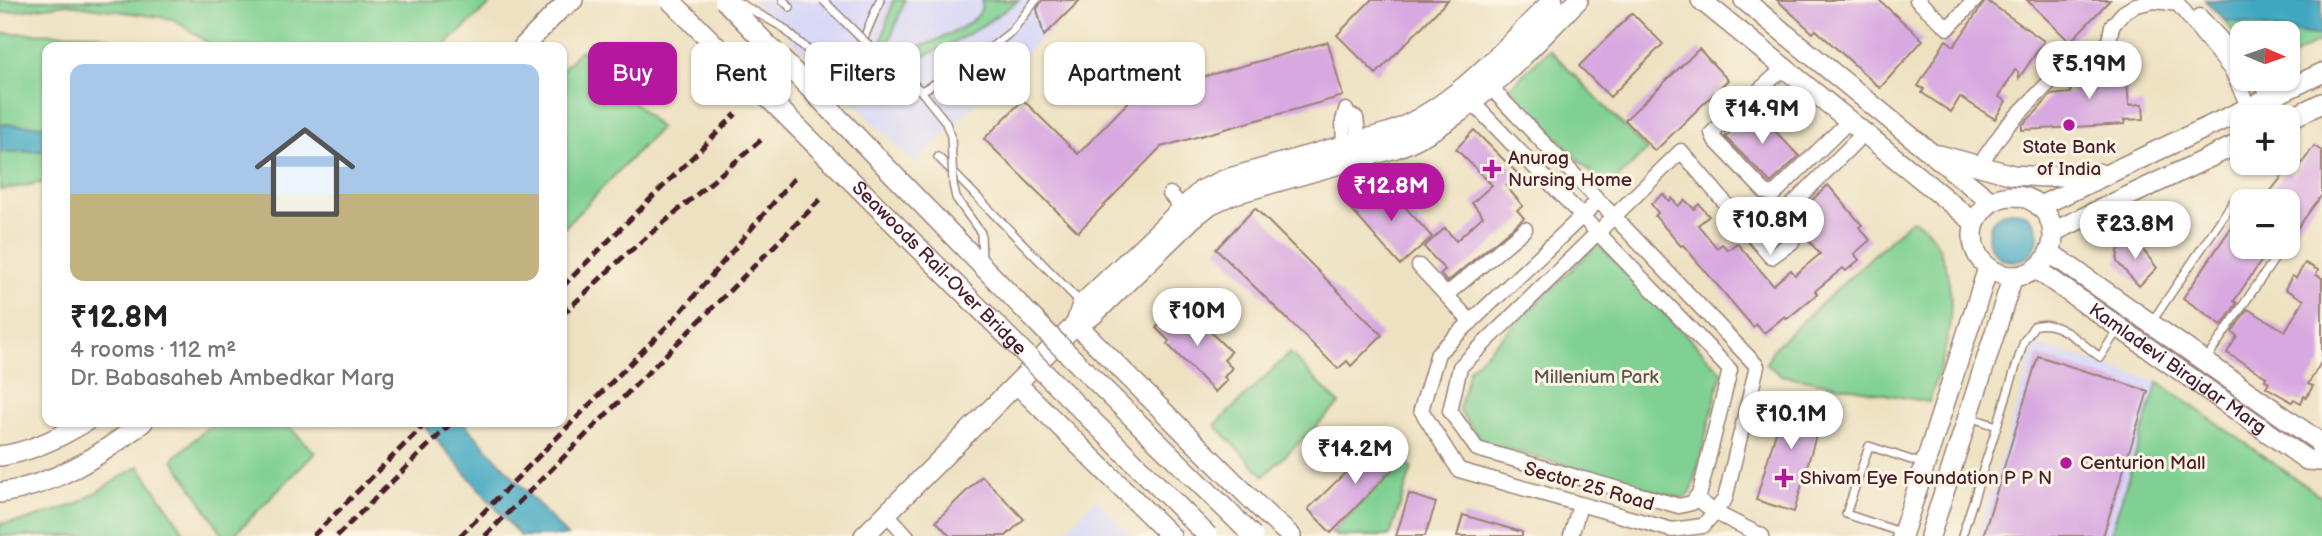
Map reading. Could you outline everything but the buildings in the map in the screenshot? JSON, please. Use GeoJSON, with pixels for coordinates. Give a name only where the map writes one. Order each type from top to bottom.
{"type":"FeatureCollection","features":[{"type":"Feature","properties":{"kind":"main road","name":"Seawoods Rail-Over Bridge"},"geometry":{"type":"LineString","coordinates":[[670,0],[1208,536]]}},
{"type":"Feature","properties":{"kind":"main road","name":"Seawoods Rail-Over Bridge"},"geometry":{"type":"LineString","coordinates":[[724,0],[1057,343],[1253,536]]}},
{"type":"Feature","properties":{"kind":"main road"},"geometry":{"type":"LineString","coordinates":[[864,536],[1076,324],[1093,315],[1193,218],[1211,204],[1231,195],[1408,143],[1444,124],[1553,0]]}},
{"type":"Feature","properties":{"kind":"main road"},"geometry":{"type":"LineString","coordinates":[[1076,324],[1082,304],[1176,201],[1226,179],[1391,132],[1471,93],[1490,87],[1578,0]]}},
{"type":"Feature","properties":{"kind":"main road"},"geometry":{"type":"LineString","coordinates":[[1701,0],[1975,223]]}},
{"type":"Feature","properties":{"kind":"main road"},"geometry":{"type":"LineString","coordinates":[[1744,0],[1991,202]]}},
{"type":"Feature","properties":{"kind":"main road"},"geometry":{"type":"LineString","coordinates":[[528,42],[565,4]]}},
{"type":"Feature","properties":{"kind":"main road"},"geometry":{"type":"LineString","coordinates":[[2255,105],[2322,73]]}},
{"type":"Feature","properties":{"kind":"main road"},"geometry":{"type":"LineString","coordinates":[[2300,114],[2322,103]]}},
{"type":"Feature","properties":{"kind":"main road"},"geometry":{"type":"LineString","coordinates":[[2040,206],[2230,117]]}},
{"type":"Feature","properties":{"kind":"main road"},"geometry":{"type":"LineString","coordinates":[[2053,232],[2230,148]]}},
{"type":"Feature","properties":{"kind":"main road"},"geometry":{"type":"LineString","coordinates":[[1931,153],[2013,175],[2043,177],[2113,172]]}},
{"type":"Feature","properties":{"kind":"main road"},"geometry":{"type":"LineString","coordinates":[[2016,195],[2029,199],[2046,214],[2053,232],[2049,252],[2036,269],[2013,276],[1996,273],[1981,261],[1973,243],[1975,223],[1981,211],[1991,202],[2016,195]]}},
{"type":"Feature","properties":{"kind":"main road","name":"Kamladevi Birajdar Marg"},"geometry":{"type":"LineString","coordinates":[[2049,252],[2204,361],[2318,449]]}},
{"type":"Feature","properties":{"kind":"main road"},"geometry":{"type":"LineString","coordinates":[[1903,534],[1988,268]]}},
{"type":"Feature","properties":{"kind":"main road","name":"Kamladevi Birajdar Marg"},"geometry":{"type":"LineString","coordinates":[[2036,269],[2119,327],[2318,449]]}},
{"type":"Feature","properties":{"kind":"main road"},"geometry":{"type":"LineString","coordinates":[[1930,536],[2013,276]]}},
{"type":"Feature","properties":{"kind":"main road"},"geometry":{"type":"LineString","coordinates":[[1076,324],[1291,536]]}},
{"type":"Feature","properties":{"kind":"main road"},"geometry":{"type":"LineString","coordinates":[[1017,384],[1171,536]]}},
{"type":"Feature","properties":{"kind":"main road"},"geometry":{"type":"LineString","coordinates":[[0,456],[17,454],[53,440],[76,427]]}},
{"type":"Feature","properties":{"kind":"main road"},"geometry":{"type":"LineString","coordinates":[[0,493],[24,490],[65,474],[118,442],[137,427]]}},
{"type":"Feature","properties":{"kind":"street"},"geometry":{"type":"LineString","coordinates":[[1917,0],[1948,28],[1975,0]]}},
{"type":"Feature","properties":{"kind":"street"},"geometry":{"type":"LineString","coordinates":[[2186,0],[2230,49]]}},
{"type":"Feature","properties":{"kind":"street"},"geometry":{"type":"LineString","coordinates":[[1978,167],[2006,127],[2068,63],[2104,53],[2112,26],[2123,13],[2144,3],[2171,1],[2178,4],[2232,71],[2248,105]]}},
{"type":"Feature","properties":{"kind":"street"},"geometry":{"type":"LineString","coordinates":[[1784,68],[1712,133],[1715,140],[1765,192],[1774,194],[1856,127]]}},
{"type":"Feature","properties":{"kind":"street"},"geometry":{"type":"LineString","coordinates":[[1490,87],[1757,366]]}},
{"type":"Feature","properties":{"kind":"street"},"geometry":{"type":"LineString","coordinates":[[2268,91],[2272,96]]}},
{"type":"Feature","properties":{"kind":"street"},"geometry":{"type":"LineString","coordinates":[[1471,93],[1582,216],[1730,370]]}},
{"type":"Feature","properties":{"kind":"street"},"geometry":{"type":"LineString","coordinates":[[1346,112],[1343,121],[1351,143]]}},
{"type":"Feature","properties":{"kind":"street","name":"Sector 25 Road"},"geometry":{"type":"LineString","coordinates":[[1696,498],[1692,503],[1679,506],[1477,449],[1450,411],[1460,367],[1681,151],[1771,257],[1792,242],[1778,219],[1856,127]]}},
{"type":"Feature","properties":{"kind":"street","name":"Sector 25 Road"},"geometry":{"type":"LineString","coordinates":[[1598,201],[1438,353],[1421,410],[1459,470],[1672,530],[1703,526],[1716,513]]}},
{"type":"Feature","properties":{"kind":"street"},"geometry":{"type":"LineString","coordinates":[[1446,295],[1525,229]]}},
{"type":"Feature","properties":{"kind":"street"},"geometry":{"type":"LineString","coordinates":[[1419,267],[1471,322]]}},
{"type":"Feature","properties":{"kind":"street"},"geometry":{"type":"LineString","coordinates":[[1730,370],[1757,366]]}},
{"type":"Feature","properties":{"kind":"street"},"geometry":{"type":"LineString","coordinates":[[1716,513],[1725,499],[1757,366]]}},
{"type":"Feature","properties":{"kind":"street"},"geometry":{"type":"LineString","coordinates":[[1730,370],[1700,492],[1696,498],[1740,531],[1762,536]]}},
{"type":"Feature","properties":{"kind":"street"},"geometry":{"type":"LineString","coordinates":[[1444,447],[1465,432]]}},
{"type":"Feature","properties":{"kind":"street"},"geometry":{"type":"LineString","coordinates":[[1572,536],[1580,505]]}},
{"type":"Feature","properties":{"kind":"street"},"geometry":{"type":"LineString","coordinates":[[886,513],[906,536]]}},
{"type":"Feature","properties":{"kind":"lane"},"geometry":{"type":"LineString","coordinates":[[734,0],[782,27],[805,48]]}},
{"type":"Feature","properties":{"kind":"lane"},"geometry":{"type":"LineString","coordinates":[[783,0],[790,7]]}},
{"type":"Feature","properties":{"kind":"lane"},"geometry":{"type":"LineString","coordinates":[[822,0],[863,40],[880,0]]}},
{"type":"Feature","properties":{"kind":"lane"},"geometry":{"type":"LineString","coordinates":[[982,265],[981,233],[956,198],[951,136],[945,121],[921,91],[965,68],[1012,31],[1036,0]]}},
{"type":"Feature","properties":{"kind":"lane"},"geometry":{"type":"LineString","coordinates":[[938,157],[1082,304]]}},
{"type":"Feature","properties":{"kind":"lane"},"geometry":{"type":"LineString","coordinates":[[2151,324],[2230,206]]}},
{"type":"Feature","properties":{"kind":"lane"},"geometry":{"type":"LineString","coordinates":[[2204,361],[2274,259]]}},
{"type":"Feature","properties":{"kind":"lane"},"geometry":{"type":"LineString","coordinates":[[1962,536],[2024,341],[2034,326],[2048,324],[2057,328],[2100,357],[2119,327]]}},
{"type":"Feature","properties":{"kind":"lane"},"geometry":{"type":"LineString","coordinates":[[1968,417],[1997,426]]}},
{"type":"Feature","properties":{"kind":"lane"},"geometry":{"type":"LineString","coordinates":[[1903,534],[1846,514],[1869,446],[1925,464]]}},
{"type":"Feature","properties":{"kind":"shaded area"},"geometry":{"type":"Polygon","coordinates":[[[752,0],[1080,0],[1030,50],[1030,42],[934,42],[934,105],[974,105],[915,164],[856,105],[920,105],[920,42],[805,42],[805,53],[752,0]]]}},
{"type":"Feature","properties":{"kind":"shaded area","name":"Centurion Mall"},"geometry":{"type":"Polygon","coordinates":[[[2036,344],[2158,382],[2110,536],[1977,536],[2036,344]]]}},
{"type":"Feature","properties":{"kind":"shaded area"},"geometry":{"type":"Polygon","coordinates":[[[1096,499],[1133,536],[1060,536],[1096,499]]]}},
{"type":"Feature","properties":{"kind":"green space"},"geometry":{"type":"Polygon","coordinates":[[[0,0],[495,0],[449,42],[207,42],[173,19],[68,4],[0,13],[0,0]]]}},
{"type":"Feature","properties":{"kind":"green space"},"geometry":{"type":"Polygon","coordinates":[[[893,0],[905,0],[890,42],[882,42],[893,0]]]}},
{"type":"Feature","properties":{"kind":"green space"},"geometry":{"type":"Polygon","coordinates":[[[982,0],[1019,0],[954,42],[934,42],[934,51],[920,56],[920,46],[962,28],[979,14],[982,0]]]}},
{"type":"Feature","properties":{"kind":"green space"},"geometry":{"type":"Polygon","coordinates":[[[2300,32],[2322,36],[2322,40],[2300,52],[2300,32]]]}},
{"type":"Feature","properties":{"kind":"green space"},"geometry":{"type":"Polygon","coordinates":[[[0,33],[94,34],[122,42],[42,42],[42,126],[0,124],[0,33]]]}},
{"type":"Feature","properties":{"kind":"green space"},"geometry":{"type":"Polygon","coordinates":[[[1549,49],[1647,150],[1607,189],[1509,88],[1549,49]]]}},
{"type":"Feature","properties":{"kind":"green space"},"geometry":{"type":"Polygon","coordinates":[[[581,50],[588,57],[588,105],[637,105],[660,128],[567,225],[567,65],[581,50]]]}},
{"type":"Feature","properties":{"kind":"green space"},"geometry":{"type":"Polygon","coordinates":[[[42,151],[42,183],[0,190],[0,152],[42,151]]]}},
{"type":"Feature","properties":{"kind":"green space"},"geometry":{"type":"Polygon","coordinates":[[[1911,220],[1925,228],[1935,240],[1947,269],[1950,288],[1951,308],[1946,346],[1929,402],[1781,375],[1766,364],[1773,349],[1911,220]]]}},
{"type":"Feature","properties":{"kind":"green space","name":"Millenium Park"},"geometry":{"type":"Polygon","coordinates":[[[1598,244],[1722,372],[1692,490],[1688,496],[1680,498],[1482,442],[1459,410],[1469,369],[1598,244]]]}},
{"type":"Feature","properties":{"kind":"green space"},"geometry":{"type":"Polygon","coordinates":[[[1290,353],[1339,404],[1264,476],[1215,425],[1290,353]]]}},
{"type":"Feature","properties":{"kind":"green space"},"geometry":{"type":"Polygon","coordinates":[[[2158,382],[2322,497],[2322,536],[2110,536],[2158,382]]]}},
{"type":"Feature","properties":{"kind":"green space"},"geometry":{"type":"Polygon","coordinates":[[[208,427],[289,427],[315,453],[233,536],[224,536],[173,459],[208,427]]]}},
{"type":"Feature","properties":{"kind":"green space"},"geometry":{"type":"Polygon","coordinates":[[[1402,460],[1412,468],[1390,536],[1337,536],[1331,533],[1402,460]]]}},
{"type":"Feature","properties":{"kind":"green space"},"geometry":{"type":"Polygon","coordinates":[[[139,466],[187,536],[0,536],[0,524],[24,521],[75,505],[139,466]]]}},
{"type":"Feature","properties":{"kind":"water"},"geometry":{"type":"Polygon","coordinates":[[[2205,0],[2322,0],[2322,36],[2300,32],[2300,21],[2224,20],[2205,0]]]}},
{"type":"Feature","properties":{"kind":"water"},"geometry":{"type":"Polygon","coordinates":[[[0,124],[42,126],[42,151],[0,152],[0,124]]]}},
{"type":"Feature","properties":{"kind":"water"},"geometry":{"type":"Polygon","coordinates":[[[2013,211],[2031,218],[2038,236],[2031,254],[2013,261],[1995,254],[1988,236],[1995,218],[2013,211]]]}},
{"type":"Feature","properties":{"kind":"water"},"geometry":{"type":"Polygon","coordinates":[[[425,427],[468,427],[567,536],[520,536],[425,427]]]}},
{"type":"Feature","properties":{"kind":"railway"},"geometry":{"type":"LineString","coordinates":[[567,282],[736,114]]}},
{"type":"Feature","properties":{"kind":"railway"},"geometry":{"type":"LineString","coordinates":[[567,310],[622,258],[761,140]]}},
{"type":"Feature","properties":{"kind":"railway"},"geometry":{"type":"LineString","coordinates":[[460,536],[678,315],[797,175]]}},
{"type":"Feature","properties":{"kind":"railway"},"geometry":{"type":"LineString","coordinates":[[485,536],[821,199]]}},
{"type":"Feature","properties":{"kind":"railway"},"geometry":{"type":"LineString","coordinates":[[313,536],[422,427]]}},
{"type":"Feature","properties":{"kind":"railway"},"geometry":{"type":"LineString","coordinates":[[337,536],[447,427]]}},
{"type":"Feature","properties":{"kind":"place","name":"State Bank of India"},"geometry":{"type":"Point","coordinates":[2069,125]}},
{"type":"Feature","properties":{"kind":"place","name":"Anurag Nursing Home"},"geometry":{"type":"Point","coordinates":[1492,169]}},
{"type":"Feature","properties":{"kind":"place","name":"Centurion Mall"},"geometry":{"type":"Point","coordinates":[2066,463]}},
{"type":"Feature","properties":{"kind":"place","name":"Shivam Eye Foundation P P N"},"geometry":{"type":"Point","coordinates":[1784,478]}}]}
